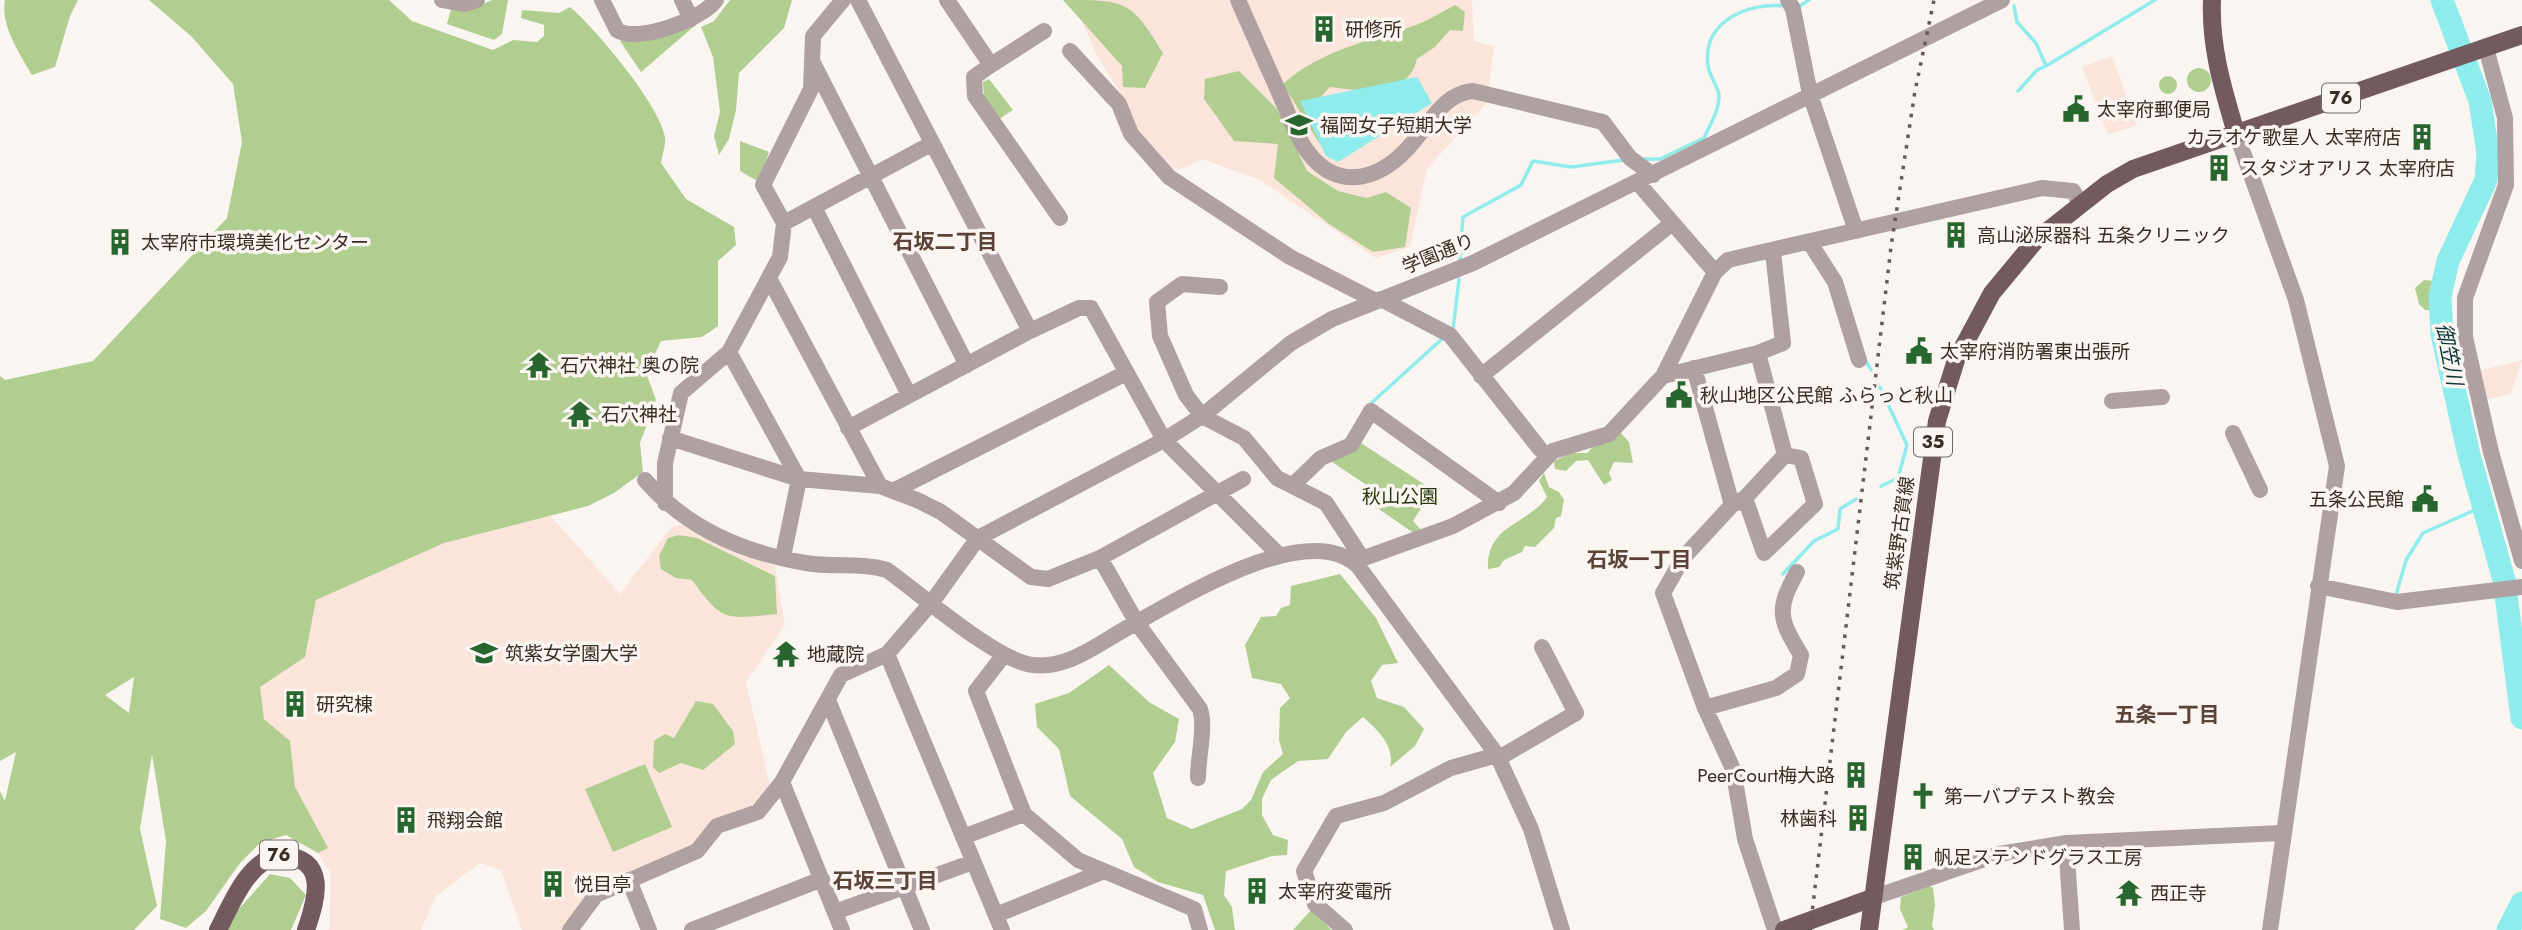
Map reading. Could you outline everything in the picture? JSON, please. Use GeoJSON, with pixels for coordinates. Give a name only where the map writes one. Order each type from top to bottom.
{"type":"FeatureCollection","features":[{"type":"Feature","properties":{"kind":"main road"},"geometry":{"type":"LineString","coordinates":[[2212,0],[2211,20],[2218,73],[2236,133]]}},
{"type":"Feature","properties":{"kind":"main road","name":"76"},"geometry":{"type":"LineString","coordinates":[[2236,133],[2522,35]]}},
{"type":"Feature","properties":{"kind":"main road","name":"筑紫野古賀線"},"geometry":{"type":"LineString","coordinates":[[1869,930],[1937,421],[1956,360],[1992,293],[2036,240],[2080,203],[2133,169],[2236,133]]}},
{"type":"Feature","properties":{"kind":"main road","name":"76"},"geometry":{"type":"LineString","coordinates":[[218,930],[239,890],[256,869],[280,855],[308,864],[315,875],[317,889],[306,930]]}},
{"type":"Feature","properties":{"kind":"main road"},"geometry":{"type":"LineString","coordinates":[[1784,930],[1872,898]]}},
{"type":"Feature","properties":{"kind":"street"},"geometry":{"type":"LineString","coordinates":[[442,0],[464,4],[477,0]]}},
{"type":"Feature","properties":{"kind":"street"},"geometry":{"type":"LineString","coordinates":[[601,0],[617,30],[622,33],[665,29],[709,10],[716,0]]}},
{"type":"Feature","properties":{"kind":"street"},"geometry":{"type":"LineString","coordinates":[[681,0],[691,19]]}},
{"type":"Feature","properties":{"kind":"street"},"geometry":{"type":"LineString","coordinates":[[666,503],[664,470],[684,388],[729,352],[770,280],[782,251],[784,223],[763,186],[811,89],[813,36],[842,0]]}},
{"type":"Feature","properties":{"kind":"street"},"geometry":{"type":"LineString","coordinates":[[858,0],[1030,331]]}},
{"type":"Feature","properties":{"kind":"street"},"geometry":{"type":"LineString","coordinates":[[947,0],[991,65]]}},
{"type":"Feature","properties":{"kind":"street"},"geometry":{"type":"LineString","coordinates":[[1238,0],[1302,143],[1309,154],[1330,172],[1364,177],[1387,168],[1406,152],[1447,101],[1461,92],[1473,91],[1603,122],[1630,158],[1653,175]]}},
{"type":"Feature","properties":{"kind":"street"},"geometry":{"type":"LineString","coordinates":[[1788,0],[1793,9],[1810,94],[1856,230]]}},
{"type":"Feature","properties":{"kind":"street","name":"学園通り"},"geometry":{"type":"LineString","coordinates":[[887,654],[932,602],[978,538],[1164,440],[1202,416],[1291,343],[1332,319],[1473,263],[2002,0]]}},
{"type":"Feature","properties":{"kind":"street"},"geometry":{"type":"LineString","coordinates":[[1044,31],[974,77],[975,96],[1060,218]]}},
{"type":"Feature","properties":{"kind":"street"},"geometry":{"type":"LineString","coordinates":[[2485,48],[2505,118],[2506,185],[2465,298],[2465,337],[2491,452],[2522,561]]}},
{"type":"Feature","properties":{"kind":"street"},"geometry":{"type":"LineString","coordinates":[[1070,51],[1119,104],[1130,134],[1169,177],[1290,257],[1450,335],[1540,450]]}},
{"type":"Feature","properties":{"kind":"street"},"geometry":{"type":"LineString","coordinates":[[811,59],[967,365]]}},
{"type":"Feature","properties":{"kind":"street"},"geometry":{"type":"LineString","coordinates":[[2236,133],[2296,300],[2336,454],[2336,479],[2281,833],[2270,930]]}},
{"type":"Feature","properties":{"kind":"street"},"geometry":{"type":"LineString","coordinates":[[784,223],[931,144]]}},
{"type":"Feature","properties":{"kind":"street"},"geometry":{"type":"LineString","coordinates":[[1638,183],[1715,272]]}},
{"type":"Feature","properties":{"kind":"street"},"geometry":{"type":"LineString","coordinates":[[645,481],[666,503],[710,533],[741,545],[808,563],[865,564],[887,570],[1003,656],[1018,663],[1052,665],[1069,661],[1213,582],[1279,555],[1325,549],[1358,560],[1453,526],[1499,503],[1523,485],[1553,451],[1609,434],[1663,376],[1715,272],[1728,260],[1773,252],[1856,230],[2042,188],[2073,191],[2080,203]]}},
{"type":"Feature","properties":{"kind":"street"},"geometry":{"type":"LineString","coordinates":[[814,207],[909,395]]}},
{"type":"Feature","properties":{"kind":"street"},"geometry":{"type":"LineString","coordinates":[[1481,376],[1671,224]]}},
{"type":"Feature","properties":{"kind":"street"},"geometry":{"type":"LineString","coordinates":[[1810,243],[1835,282],[1859,360]]}},
{"type":"Feature","properties":{"kind":"street"},"geometry":{"type":"LineString","coordinates":[[1663,376],[1758,353],[1783,343],[1773,252]]}},
{"type":"Feature","properties":{"kind":"street"},"geometry":{"type":"LineString","coordinates":[[770,280],[848,428],[887,488]]}},
{"type":"Feature","properties":{"kind":"street"},"geometry":{"type":"LineString","coordinates":[[1220,287],[1182,284],[1157,302],[1160,336],[1186,395],[1202,416],[1244,438],[1276,478],[1326,503],[1358,560],[1498,757],[1531,829],[1562,930]]}},
{"type":"Feature","properties":{"kind":"street"},"geometry":{"type":"LineString","coordinates":[[848,428],[1030,331],[1087,307],[1093,312],[1164,440],[1220,492],[1279,555]]}},
{"type":"Feature","properties":{"kind":"street"},"geometry":{"type":"LineString","coordinates":[[729,352],[799,479],[783,557]]}},
{"type":"Feature","properties":{"kind":"street"},"geometry":{"type":"LineString","coordinates":[[1758,353],[1785,455]]}},
{"type":"Feature","properties":{"kind":"street"},"geometry":{"type":"LineString","coordinates":[[1694,368],[1739,502],[1764,553],[1815,504],[1801,458],[1785,455]]}},
{"type":"Feature","properties":{"kind":"street"},"geometry":{"type":"LineString","coordinates":[[887,488],[1126,373]]}},
{"type":"Feature","properties":{"kind":"street"},"geometry":{"type":"LineString","coordinates":[[2112,401],[2162,397]]}},
{"type":"Feature","properties":{"kind":"street"},"geometry":{"type":"LineString","coordinates":[[1293,485],[1321,458],[1351,444],[1371,411],[1499,503]]}},
{"type":"Feature","properties":{"kind":"street"},"geometry":{"type":"LineString","coordinates":[[2233,433],[2259,490]]}},
{"type":"Feature","properties":{"kind":"street"},"geometry":{"type":"LineString","coordinates":[[670,438],[799,479],[887,488],[941,512],[1031,577],[1048,579],[1100,558],[1243,479]]}},
{"type":"Feature","properties":{"kind":"street"},"geometry":{"type":"LineString","coordinates":[[1775,930],[1745,839],[1733,769],[1705,708],[1663,593],[1683,558],[1785,455]]}},
{"type":"Feature","properties":{"kind":"street"},"geometry":{"type":"LineString","coordinates":[[1100,558],[1137,623],[1200,709],[1205,723],[1198,745],[1198,778]]}},
{"type":"Feature","properties":{"kind":"street"},"geometry":{"type":"LineString","coordinates":[[1705,708],[1776,688],[1797,674],[1801,655],[1784,628],[1781,609],[1797,572]]}},
{"type":"Feature","properties":{"kind":"street"},"geometry":{"type":"LineString","coordinates":[[2318,586],[2397,602],[2522,587]]}},
{"type":"Feature","properties":{"kind":"street"},"geometry":{"type":"LineString","coordinates":[[1345,930],[1315,904],[1304,871],[1336,816],[1384,803],[1451,768],[1498,757],[1576,713],[1542,647]]}},
{"type":"Feature","properties":{"kind":"street"},"geometry":{"type":"LineString","coordinates":[[570,930],[596,895],[697,851],[717,826],[758,812],[782,782],[841,675],[887,654],[999,922],[1104,871]]}},
{"type":"Feature","properties":{"kind":"street"},"geometry":{"type":"LineString","coordinates":[[1003,656],[976,691],[1024,814],[1075,858],[1194,909],[1195,928]]}},
{"type":"Feature","properties":{"kind":"street"},"geometry":{"type":"LineString","coordinates":[[828,700],[922,930]]}},
{"type":"Feature","properties":{"kind":"street"},"geometry":{"type":"LineString","coordinates":[[782,782],[842,930]]}},
{"type":"Feature","properties":{"kind":"street"},"geometry":{"type":"LineString","coordinates":[[963,837],[1024,814]]}},
{"type":"Feature","properties":{"kind":"street"},"geometry":{"type":"LineString","coordinates":[[1872,898],[1999,854],[2066,843],[2281,833]]}},
{"type":"Feature","properties":{"kind":"street"},"geometry":{"type":"LineString","coordinates":[[2066,843],[2072,930]]}},
{"type":"Feature","properties":{"kind":"street"},"geometry":{"type":"LineString","coordinates":[[835,912],[973,862]]}},
{"type":"Feature","properties":{"kind":"street"},"geometry":{"type":"LineString","coordinates":[[692,930],[822,879]]}},
{"type":"Feature","properties":{"kind":"street"},"geometry":{"type":"LineString","coordinates":[[629,880],[649,930]]}},
{"type":"Feature","properties":{"kind":"shaded area","name":"福岡女子短期大学"},"geometry":{"type":"Polygon","coordinates":[[[1073,0],[1472,0],[1474,41],[1494,46],[1487,102],[1427,169],[1410,247],[1376,258],[1260,180],[1202,159],[1185,168],[1170,169],[1135,130],[1127,104],[1095,52],[1073,0]]]}},
{"type":"Feature","properties":{"kind":"shaded area"},"geometry":{"type":"Polygon","coordinates":[[[2112,56],[2137,125],[2108,135],[2082,67],[2112,56]]]}},
{"type":"Feature","properties":{"kind":"shaded area"},"geometry":{"type":"Polygon","coordinates":[[[2522,360],[2511,394],[2485,400],[2478,371],[2522,360]]]}},
{"type":"Feature","properties":{"kind":"shaded area","name":"筑紫女学園大学"},"geometry":{"type":"Polygon","coordinates":[[[314,362],[540,504],[620,594],[672,526],[682,525],[775,566],[785,625],[746,682],[770,786],[750,808],[693,847],[590,890],[562,930],[522,930],[501,870],[480,863],[436,896],[421,930],[329,930],[331,873],[233,725],[314,362]]]}},
{"type":"Feature","properties":{"kind":"green space"},"geometry":{"type":"Polygon","coordinates":[[[5,0],[78,0],[70,16],[55,67],[32,75],[8,29],[5,0]]]}},
{"type":"Feature","properties":{"kind":"green space"},"geometry":{"type":"Polygon","coordinates":[[[149,0],[389,0],[412,21],[493,50],[513,40],[537,42],[544,36],[544,25],[521,18],[522,10],[559,13],[570,7],[610,49],[652,106],[665,137],[661,163],[686,199],[734,227],[736,245],[718,261],[718,326],[702,337],[661,341],[646,373],[656,400],[640,443],[643,472],[614,493],[588,506],[444,543],[316,600],[305,657],[260,687],[264,719],[290,741],[295,787],[328,848],[318,853],[286,835],[260,843],[240,863],[206,911],[186,928],[160,919],[166,841],[152,754],[140,829],[157,906],[134,930],[0,930],[0,791],[5,801],[16,752],[0,761],[0,376],[5,380],[93,361],[227,218],[242,142],[233,84],[192,37],[149,0]],[[134,677],[105,695],[129,713],[134,677]]]}},
{"type":"Feature","properties":{"kind":"green space"},"geometry":{"type":"Polygon","coordinates":[[[492,0],[508,0],[502,34],[494,40],[447,24],[451,9],[469,10],[492,0]]]}},
{"type":"Feature","properties":{"kind":"green space"},"geometry":{"type":"Polygon","coordinates":[[[730,0],[792,0],[784,28],[739,73],[736,110],[729,139],[719,155],[714,136],[720,112],[713,57],[701,27],[714,21],[730,0]]]}},
{"type":"Feature","properties":{"kind":"green space"},"geometry":{"type":"Polygon","coordinates":[[[1063,0],[1114,3],[1125,7],[1143,22],[1163,53],[1145,88],[1123,87],[1122,66],[1063,0]]]}},
{"type":"Feature","properties":{"kind":"green space"},"geometry":{"type":"Polygon","coordinates":[[[1455,5],[1465,12],[1463,31],[1450,30],[1435,47],[1417,59],[1412,72],[1404,81],[1382,90],[1330,87],[1313,105],[1345,150],[1319,143],[1283,84],[1298,72],[1329,55],[1416,25],[1455,5]]]}},
{"type":"Feature","properties":{"kind":"green space"},"geometry":{"type":"Polygon","coordinates":[[[698,23],[641,72],[620,41],[669,33],[698,23]]]}},
{"type":"Feature","properties":{"kind":"green space"},"geometry":{"type":"Polygon","coordinates":[[[2199,68],[2208,71],[2211,80],[2208,89],[2199,92],[2190,89],[2187,80],[2190,71],[2199,68]]]}},
{"type":"Feature","properties":{"kind":"green space"},"geometry":{"type":"Polygon","coordinates":[[[1239,71],[1277,109],[1307,171],[1338,191],[1367,198],[1386,192],[1411,208],[1405,247],[1373,252],[1329,224],[1274,178],[1278,144],[1234,141],[1204,99],[1205,79],[1239,71]]]}},
{"type":"Feature","properties":{"kind":"green space"},"geometry":{"type":"Polygon","coordinates":[[[2168,76],[2174,79],[2177,85],[2174,91],[2168,94],[2162,91],[2159,85],[2162,79],[2168,76]]]}},
{"type":"Feature","properties":{"kind":"green space"},"geometry":{"type":"Polygon","coordinates":[[[989,79],[1013,110],[999,119],[984,98],[983,82],[989,79]]]}},
{"type":"Feature","properties":{"kind":"green space"},"geometry":{"type":"Polygon","coordinates":[[[740,141],[769,152],[759,182],[740,171],[740,141]]]}},
{"type":"Feature","properties":{"kind":"green space"},"geometry":{"type":"Polygon","coordinates":[[[2424,280],[2435,281],[2444,287],[2445,294],[2437,300],[2438,314],[2425,310],[2419,304],[2415,288],[2424,280]]]}},
{"type":"Feature","properties":{"kind":"green space"},"geometry":{"type":"Polygon","coordinates":[[[1621,433],[1629,442],[1633,463],[1614,462],[1609,473],[1612,480],[1604,485],[1588,460],[1576,461],[1566,471],[1555,469],[1554,461],[1571,453],[1587,453],[1598,442],[1607,443],[1621,433]]]}},
{"type":"Feature","properties":{"kind":"green space","name":"秋山公園"},"geometry":{"type":"Polygon","coordinates":[[[1361,443],[1433,490],[1413,521],[1422,531],[1415,534],[1373,505],[1377,492],[1329,460],[1361,443]]]}},
{"type":"Feature","properties":{"kind":"green space"},"geometry":{"type":"Polygon","coordinates":[[[1544,473],[1549,487],[1559,492],[1564,500],[1561,516],[1556,518],[1554,528],[1535,547],[1525,546],[1522,552],[1504,560],[1499,567],[1488,569],[1489,554],[1501,534],[1547,497],[1539,481],[1544,473]]]}},
{"type":"Feature","properties":{"kind":"green space"},"geometry":{"type":"Polygon","coordinates":[[[679,535],[697,538],[775,576],[777,614],[747,617],[727,615],[711,604],[692,580],[676,578],[661,569],[659,556],[668,538],[679,535]]]}},
{"type":"Feature","properties":{"kind":"green space"},"geometry":{"type":"Polygon","coordinates":[[[1340,574],[1376,618],[1398,663],[1382,665],[1371,681],[1377,698],[1404,707],[1424,729],[1415,746],[1390,767],[1388,745],[1363,717],[1346,732],[1328,759],[1298,761],[1271,780],[1262,799],[1262,815],[1273,835],[1288,840],[1287,855],[1272,856],[1226,871],[1224,895],[1232,907],[1235,930],[1215,930],[1203,895],[1158,882],[1134,867],[1122,839],[1070,796],[1059,749],[1037,727],[1035,704],[1069,693],[1109,665],[1149,702],[1179,719],[1175,742],[1153,773],[1167,818],[1192,829],[1242,809],[1251,800],[1263,772],[1283,754],[1279,740],[1280,708],[1290,698],[1281,684],[1252,678],[1245,645],[1261,617],[1276,616],[1281,608],[1290,605],[1291,586],[1340,574]]]}},
{"type":"Feature","properties":{"kind":"green space"},"geometry":{"type":"Polygon","coordinates":[[[696,701],[713,704],[733,731],[735,744],[703,770],[681,763],[659,773],[653,767],[654,741],[665,734],[674,738],[696,701]]]}},
{"type":"Feature","properties":{"kind":"green space"},"geometry":{"type":"Polygon","coordinates":[[[645,764],[672,827],[613,852],[585,789],[645,764]]]}},
{"type":"Feature","properties":{"kind":"green space"},"geometry":{"type":"Polygon","coordinates":[[[270,874],[290,878],[306,895],[291,930],[227,930],[230,919],[270,874]]]}},
{"type":"Feature","properties":{"kind":"green space"},"geometry":{"type":"Polygon","coordinates":[[[1929,886],[1933,888],[1935,905],[1932,926],[1934,930],[1903,930],[1908,927],[1900,909],[1901,897],[1929,886]]]}},
{"type":"Feature","properties":{"kind":"green space"},"geometry":{"type":"Polygon","coordinates":[[[1312,909],[1331,930],[1293,930],[1312,909]]]}},
{"type":"Feature","properties":{"kind":"water"},"geometry":{"type":"Polygon","coordinates":[[[1417,77],[1432,103],[1338,162],[1326,156],[1300,101],[1417,77]]]}},
{"type":"Feature","properties":{"kind":"waterway"},"geometry":{"type":"LineString","coordinates":[[1798,7],[1809,0]]}},
{"type":"Feature","properties":{"kind":"waterway"},"geometry":{"type":"LineString","coordinates":[[2014,6],[2017,22],[2036,43],[2046,66],[2155,0]]}},
{"type":"Feature","properties":{"kind":"waterway","name":"御笠川"},"geometry":{"type":"LineString","coordinates":[[2442,0],[2480,101],[2488,153],[2486,180],[2448,261],[2440,296],[2442,334],[2469,455],[2504,580],[2522,718]]}},
{"type":"Feature","properties":{"kind":"waterway"},"geometry":{"type":"LineString","coordinates":[[1644,159],[1660,159],[1704,138],[1719,101],[1708,66],[1708,50],[1712,37],[1720,26],[1743,11],[1757,7],[1785,6]]}},
{"type":"Feature","properties":{"kind":"waterway"},"geometry":{"type":"LineString","coordinates":[[2018,91],[2037,70],[2046,66]]}},
{"type":"Feature","properties":{"kind":"waterway"},"geometry":{"type":"LineString","coordinates":[[1460,259],[1463,217],[1521,185],[1533,161],[1571,167],[1624,160]]}},
{"type":"Feature","properties":{"kind":"waterway"},"geometry":{"type":"LineString","coordinates":[[1453,330],[1459,279]]}},
{"type":"Feature","properties":{"kind":"waterway"},"geometry":{"type":"LineString","coordinates":[[1368,406],[1442,339]]}},
{"type":"Feature","properties":{"kind":"waterway"},"geometry":{"type":"LineString","coordinates":[[1865,359],[1871,370]]}},
{"type":"Feature","properties":{"kind":"waterway"},"geometry":{"type":"LineString","coordinates":[[1880,387],[1907,445],[1898,478],[1881,486]]}},
{"type":"Feature","properties":{"kind":"waterway"},"geometry":{"type":"LineString","coordinates":[[1783,574],[1814,541],[1838,529],[1840,509],[1856,499]]}},
{"type":"Feature","properties":{"kind":"waterway"},"geometry":{"type":"LineString","coordinates":[[2396,595],[2406,560],[2423,533],[2484,506]]}},
{"type":"Feature","properties":{"kind":"waterway","name":"御笠川"},"geometry":{"type":"LineString","coordinates":[[2508,930],[2522,903]]}},
{"type":"Feature","properties":{"kind":"railway"},"geometry":{"type":"LineString","coordinates":[[1810,930],[1891,247],[1915,91],[1934,0]]}},
{"type":"Feature","properties":{"kind":"place","name":"研修所"},"geometry":{"type":"Point","coordinates":[1324,29]}},
{"type":"Feature","properties":{"kind":"place","name":"太宰府郵便局"},"geometry":{"type":"Point","coordinates":[2076,109]}},
{"type":"Feature","properties":{"kind":"place","name":"福岡女子短期大学"},"geometry":{"type":"Point","coordinates":[1299,125]}},
{"type":"Feature","properties":{"kind":"place","name":"カラオケ歌星人 太宰府店"},"geometry":{"type":"Point","coordinates":[2422,137]}},
{"type":"Feature","properties":{"kind":"place","name":"スタジオアリス 太宰府店"},"geometry":{"type":"Point","coordinates":[2219,168]}},
{"type":"Feature","properties":{"kind":"place","name":"高山泌尿器科 五条クリニック"},"geometry":{"type":"Point","coordinates":[1956,235]}},
{"type":"Feature","properties":{"kind":"place","name":"太宰府市環境美化センター"},"geometry":{"type":"Point","coordinates":[120,242]}},
{"type":"Feature","properties":{"kind":"place","name":"太宰府消防署東出張所"},"geometry":{"type":"Point","coordinates":[1919,351]}},
{"type":"Feature","properties":{"kind":"place","name":"石穴神社 奥の院"},"geometry":{"type":"Point","coordinates":[539,365]}},
{"type":"Feature","properties":{"kind":"place","name":"秋山地区公民館 ふらっと秋山"},"geometry":{"type":"Point","coordinates":[1679,395]}},
{"type":"Feature","properties":{"kind":"place","name":"石穴神社"},"geometry":{"type":"Point","coordinates":[580,414]}},
{"type":"Feature","properties":{"kind":"place","name":"五条公民館"},"geometry":{"type":"Point","coordinates":[2425,499]}},
{"type":"Feature","properties":{"kind":"place","name":"筑紫女学園大学"},"geometry":{"type":"Point","coordinates":[484,653]}},
{"type":"Feature","properties":{"kind":"place","name":"地蔵院"},"geometry":{"type":"Point","coordinates":[786,654]}},
{"type":"Feature","properties":{"kind":"place","name":"研究棟"},"geometry":{"type":"Point","coordinates":[295,704]}},
{"type":"Feature","properties":{"kind":"place","name":"PeerCourt梅大路"},"geometry":{"type":"Point","coordinates":[1856,775]}},
{"type":"Feature","properties":{"kind":"place","name":"第一バプテスト教会"},"geometry":{"type":"Point","coordinates":[1923,796]}},
{"type":"Feature","properties":{"kind":"place","name":"林歯科"},"geometry":{"type":"Point","coordinates":[1858,818]}},
{"type":"Feature","properties":{"kind":"place","name":"飛翔会館"},"geometry":{"type":"Point","coordinates":[406,820]}},
{"type":"Feature","properties":{"kind":"place","name":"帆足ステンドグラス工房"},"geometry":{"type":"Point","coordinates":[1913,857]}},
{"type":"Feature","properties":{"kind":"place","name":"悦目亭"},"geometry":{"type":"Point","coordinates":[553,884]}},
{"type":"Feature","properties":{"kind":"place","name":"太宰府変電所"},"geometry":{"type":"Point","coordinates":[1257,891]}},
{"type":"Feature","properties":{"kind":"place","name":"西正寺"},"geometry":{"type":"Point","coordinates":[2129,893]}},
{"type":"Feature","properties":{"kind":"district","name":"石坂二丁目"},"geometry":{"type":"Point","coordinates":[945,242]}},
{"type":"Feature","properties":{"kind":"district","name":"石坂一丁目"},"geometry":{"type":"Point","coordinates":[1639,560]}},
{"type":"Feature","properties":{"kind":"district","name":"五条一丁目"},"geometry":{"type":"Point","coordinates":[2167,715]}},
{"type":"Feature","properties":{"kind":"district","name":"石坂三丁目"},"geometry":{"type":"Point","coordinates":[885,881]}}]}
